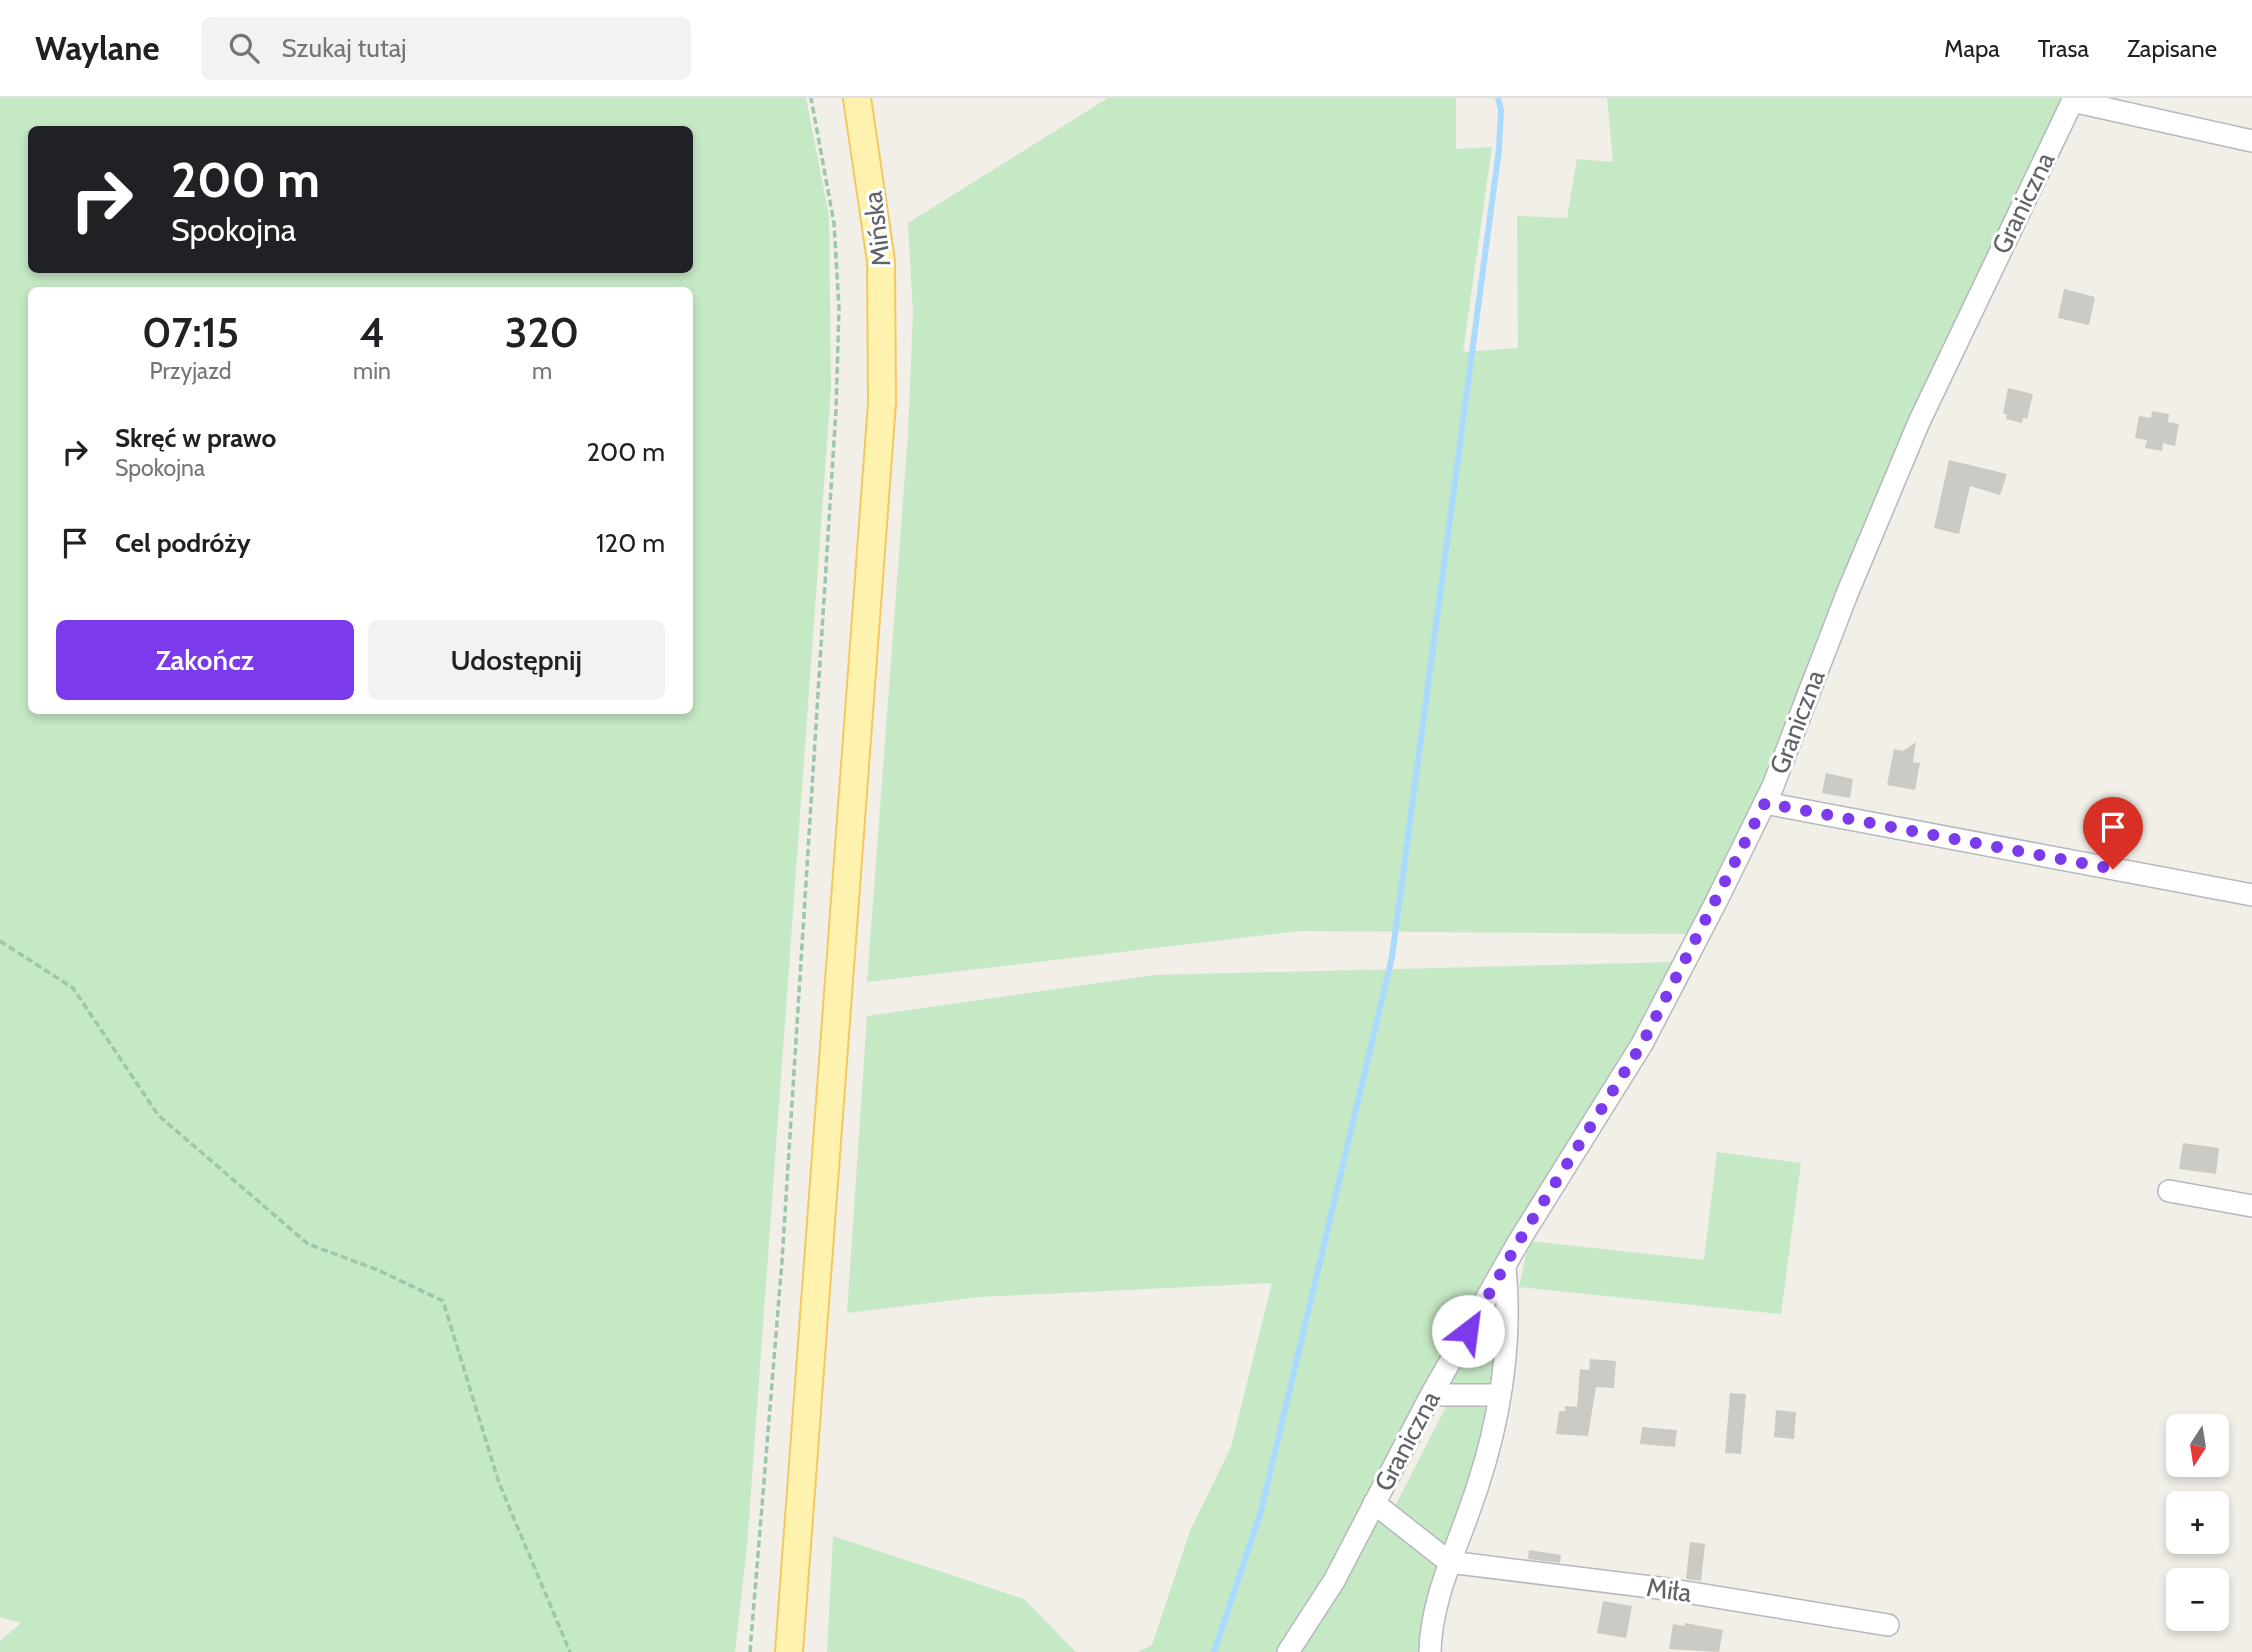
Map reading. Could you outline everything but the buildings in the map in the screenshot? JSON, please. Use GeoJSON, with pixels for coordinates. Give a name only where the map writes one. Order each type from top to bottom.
{"type":"FeatureCollection","features":[{"type":"Feature","properties":{"kind":"main road","name":"Mińska"},"geometry":{"type":"LineString","coordinates":[[789,1652],[875,516],[883,362],[883,291],[879,234],[857,98]]}},
{"type":"Feature","properties":{"kind":"street"},"geometry":{"type":"LineString","coordinates":[[2073,100],[2252,141]]}},
{"type":"Feature","properties":{"kind":"street","name":"Graniczna"},"geometry":{"type":"LineString","coordinates":[[1288,1652],[1334,1581],[1431,1395],[1505,1267],[1642,1044],[1765,803],[1847,594],[1919,422],[2073,100]]}},
{"type":"Feature","properties":{"kind":"street"},"geometry":{"type":"LineString","coordinates":[[1765,803],[2252,895]]}},
{"type":"Feature","properties":{"kind":"street"},"geometry":{"type":"LineString","coordinates":[[2169,1191],[2252,1206]]}},
{"type":"Feature","properties":{"kind":"street"},"geometry":{"type":"LineString","coordinates":[[1430,1652],[1431,1628],[1449,1562],[1480,1476],[1499,1395],[1508,1335],[1505,1267]]}},
{"type":"Feature","properties":{"kind":"street"},"geometry":{"type":"LineString","coordinates":[[1431,1395],[1499,1395]]}},
{"type":"Feature","properties":{"kind":"street"},"geometry":{"type":"LineString","coordinates":[[1374,1503],[1449,1562]]}},
{"type":"Feature","properties":{"kind":"street","name":"Miła"},"geometry":{"type":"LineString","coordinates":[[1449,1562],[1667,1589],[1888,1625]]}},
{"type":"Feature","properties":{"kind":"path"},"geometry":{"type":"LineString","coordinates":[[750,1652],[782,1261],[836,410],[839,308],[834,223],[811,98]]}},
{"type":"Feature","properties":{"kind":"path"},"geometry":{"type":"LineString","coordinates":[[0,941],[73,988],[158,1115],[307,1244],[378,1270],[443,1301],[499,1483],[570,1652]]}},
{"type":"Feature","properties":{"kind":"green space"},"geometry":{"type":"Polygon","coordinates":[[[0,98],[806,98],[829,216],[831,388],[747,1546],[735,1652],[0,1652],[0,1641],[21,1623],[0,1617],[0,98]]]}},
{"type":"Feature","properties":{"kind":"green space"},"geometry":{"type":"Polygon","coordinates":[[[1108,98],[1456,98],[1456,149],[1492,147],[1463,352],[1518,348],[1517,216],[1567,218],[1577,159],[1613,162],[1607,98],[2063,98],[1905,427],[1760,795],[1691,934],[1300,931],[867,982],[908,434],[913,313],[908,223],[1108,98]]]}},
{"type":"Feature","properties":{"kind":"green space"},"geometry":{"type":"Polygon","coordinates":[[[1679,962],[1371,1500],[1277,1652],[1138,1652],[1152,1645],[1190,1531],[1231,1447],[1272,1283],[979,1297],[847,1313],[867,1016],[1155,975],[1679,962]]]}},
{"type":"Feature","properties":{"kind":"green space"},"geometry":{"type":"Polygon","coordinates":[[[1717,1152],[1801,1163],[1781,1314],[1519,1287],[1529,1241],[1704,1260],[1717,1152]]]}},
{"type":"Feature","properties":{"kind":"green space"},"geometry":{"type":"Polygon","coordinates":[[[1495,1299],[1504,1303],[1492,1384],[1437,1391],[1495,1299]]]}},
{"type":"Feature","properties":{"kind":"green space"},"geometry":{"type":"Polygon","coordinates":[[[1491,1400],[1484,1443],[1444,1549],[1395,1506],[1449,1401],[1491,1400]]]}},
{"type":"Feature","properties":{"kind":"green space"},"geometry":{"type":"Polygon","coordinates":[[[1375,1519],[1439,1561],[1423,1652],[1293,1652],[1375,1519]]]}},
{"type":"Feature","properties":{"kind":"green space"},"geometry":{"type":"Polygon","coordinates":[[[833,1536],[1024,1599],[1076,1652],[827,1652],[833,1536]]]}},
{"type":"Feature","properties":{"kind":"waterway"},"geometry":{"type":"LineString","coordinates":[[1214,1652],[1261,1511],[1392,957],[1499,149],[1501,110],[1498,98]]}},
{"type":"Feature","properties":{"kind":"route"},"geometry":{"type":"LineString","coordinates":[[1468,1331],[1519,1241],[1642,1044],[1765,803],[2113,869]]}}]}
